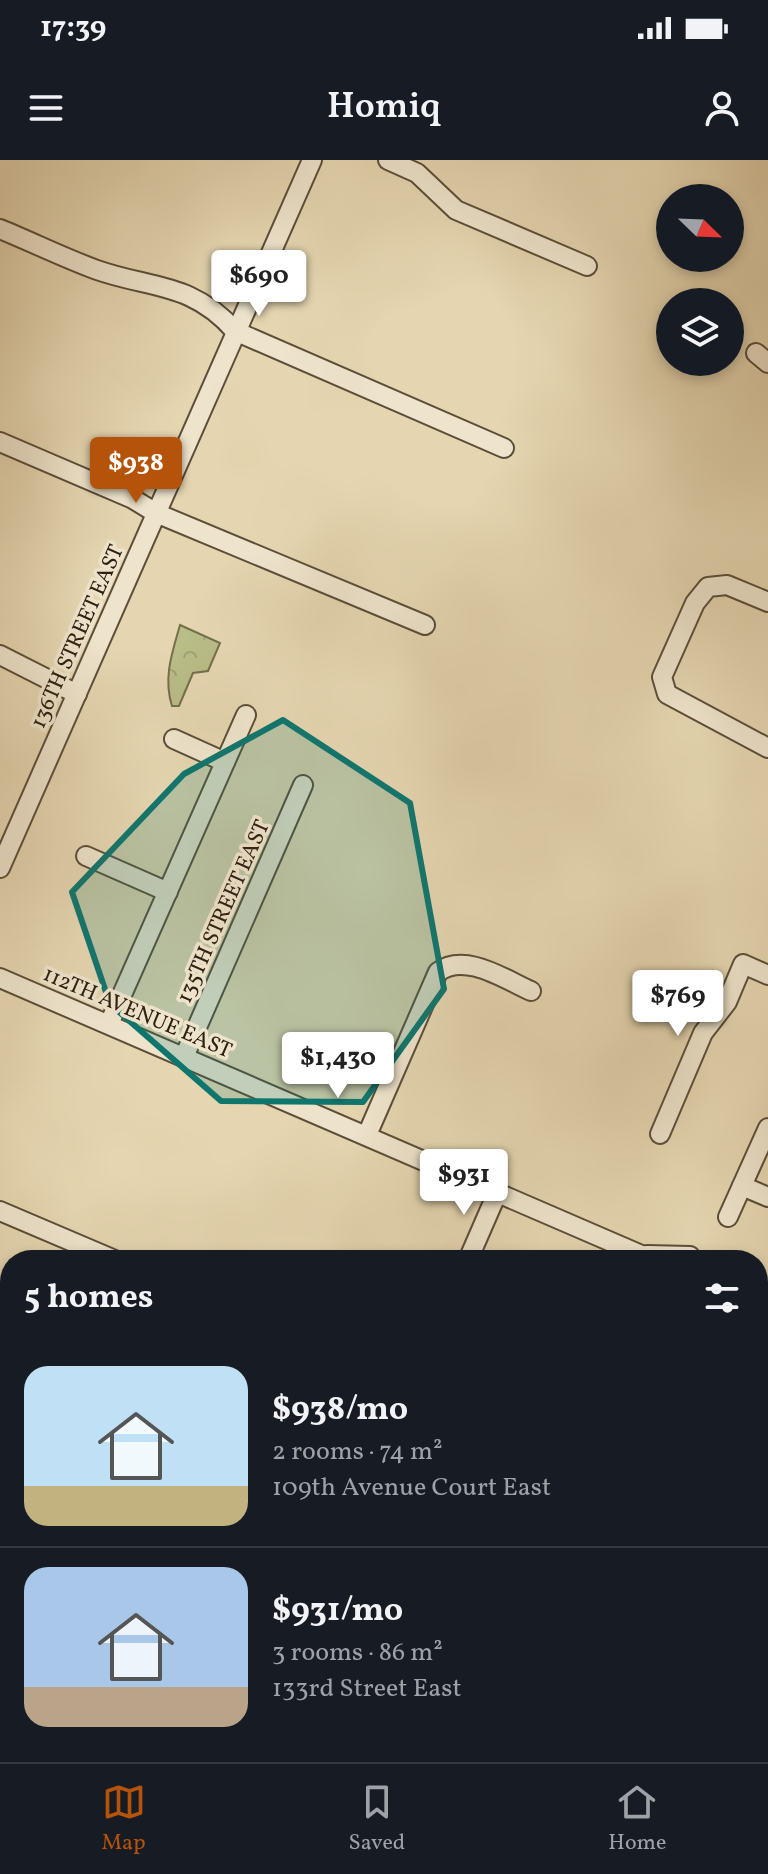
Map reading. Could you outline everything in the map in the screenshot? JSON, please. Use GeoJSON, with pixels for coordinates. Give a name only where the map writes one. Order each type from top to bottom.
{"type":"FeatureCollection","features":[{"type":"Feature","properties":{"kind":"street","name":"136TH STREET EAST"},"geometry":{"type":"LineString","coordinates":[[0,868],[312,160]]}},
{"type":"Feature","properties":{"kind":"street"},"geometry":{"type":"LineString","coordinates":[[388,160],[417,173],[456,210],[587,266]]}},
{"type":"Feature","properties":{"kind":"street"},"geometry":{"type":"LineString","coordinates":[[0,229],[96,269],[184,293],[223,317],[235,331],[504,448]]}},
{"type":"Feature","properties":{"kind":"street"},"geometry":{"type":"LineString","coordinates":[[0,442],[133,499],[156,513],[425,625]]}},
{"type":"Feature","properties":{"kind":"street"},"geometry":{"type":"LineString","coordinates":[[768,602],[727,585],[708,587],[695,603],[662,677],[667,694],[768,748]]}},
{"type":"Feature","properties":{"kind":"street"},"geometry":{"type":"LineString","coordinates":[[0,655],[77,694]]}},
{"type":"Feature","properties":{"kind":"street"},"geometry":{"type":"LineString","coordinates":[[109,1024],[246,715]]}},
{"type":"Feature","properties":{"kind":"street"},"geometry":{"type":"LineString","coordinates":[[174,739],[225,762]]}},
{"type":"Feature","properties":{"kind":"street","name":"135TH STREET EAST"},"geometry":{"type":"LineString","coordinates":[[184,1057],[303,785]]}},
{"type":"Feature","properties":{"kind":"street"},"geometry":{"type":"LineString","coordinates":[[86,856],[168,892]]}},
{"type":"Feature","properties":{"kind":"street"},"geometry":{"type":"LineString","coordinates":[[367,1135],[438,972],[453,964],[471,965],[531,991]]}},
{"type":"Feature","properties":{"kind":"street"},"geometry":{"type":"LineString","coordinates":[[660,1134],[703,1033],[727,1002],[743,964],[768,975]]}},
{"type":"Feature","properties":{"kind":"street","name":"112TH AVENUE EAST"},"geometry":{"type":"LineString","coordinates":[[0,978],[632,1250]]}},
{"type":"Feature","properties":{"kind":"street"},"geometry":{"type":"LineString","coordinates":[[728,1217],[768,1128]]}},
{"type":"Feature","properties":{"kind":"street"},"geometry":{"type":"LineString","coordinates":[[742,1186],[768,1197]]}},
{"type":"Feature","properties":{"kind":"street"},"geometry":{"type":"LineString","coordinates":[[472,1250],[498,1191]]}},
{"type":"Feature","properties":{"kind":"street"},"geometry":{"type":"LineString","coordinates":[[0,1211],[92,1250]]}},
{"type":"Feature","properties":{"kind":"highlighted area"},"geometry":{"type":"Polygon","coordinates":[[[283,720],[410,803],[444,989],[363,1102],[221,1101],[110,1004],[72,892],[184,774],[283,720]]]}},
{"type":"Feature","properties":{"kind":"green space"},"geometry":{"type":"Polygon","coordinates":[[[180,625],[220,643],[208,671],[193,673],[179,706],[172,706],[168,675],[180,625]]]}}]}
